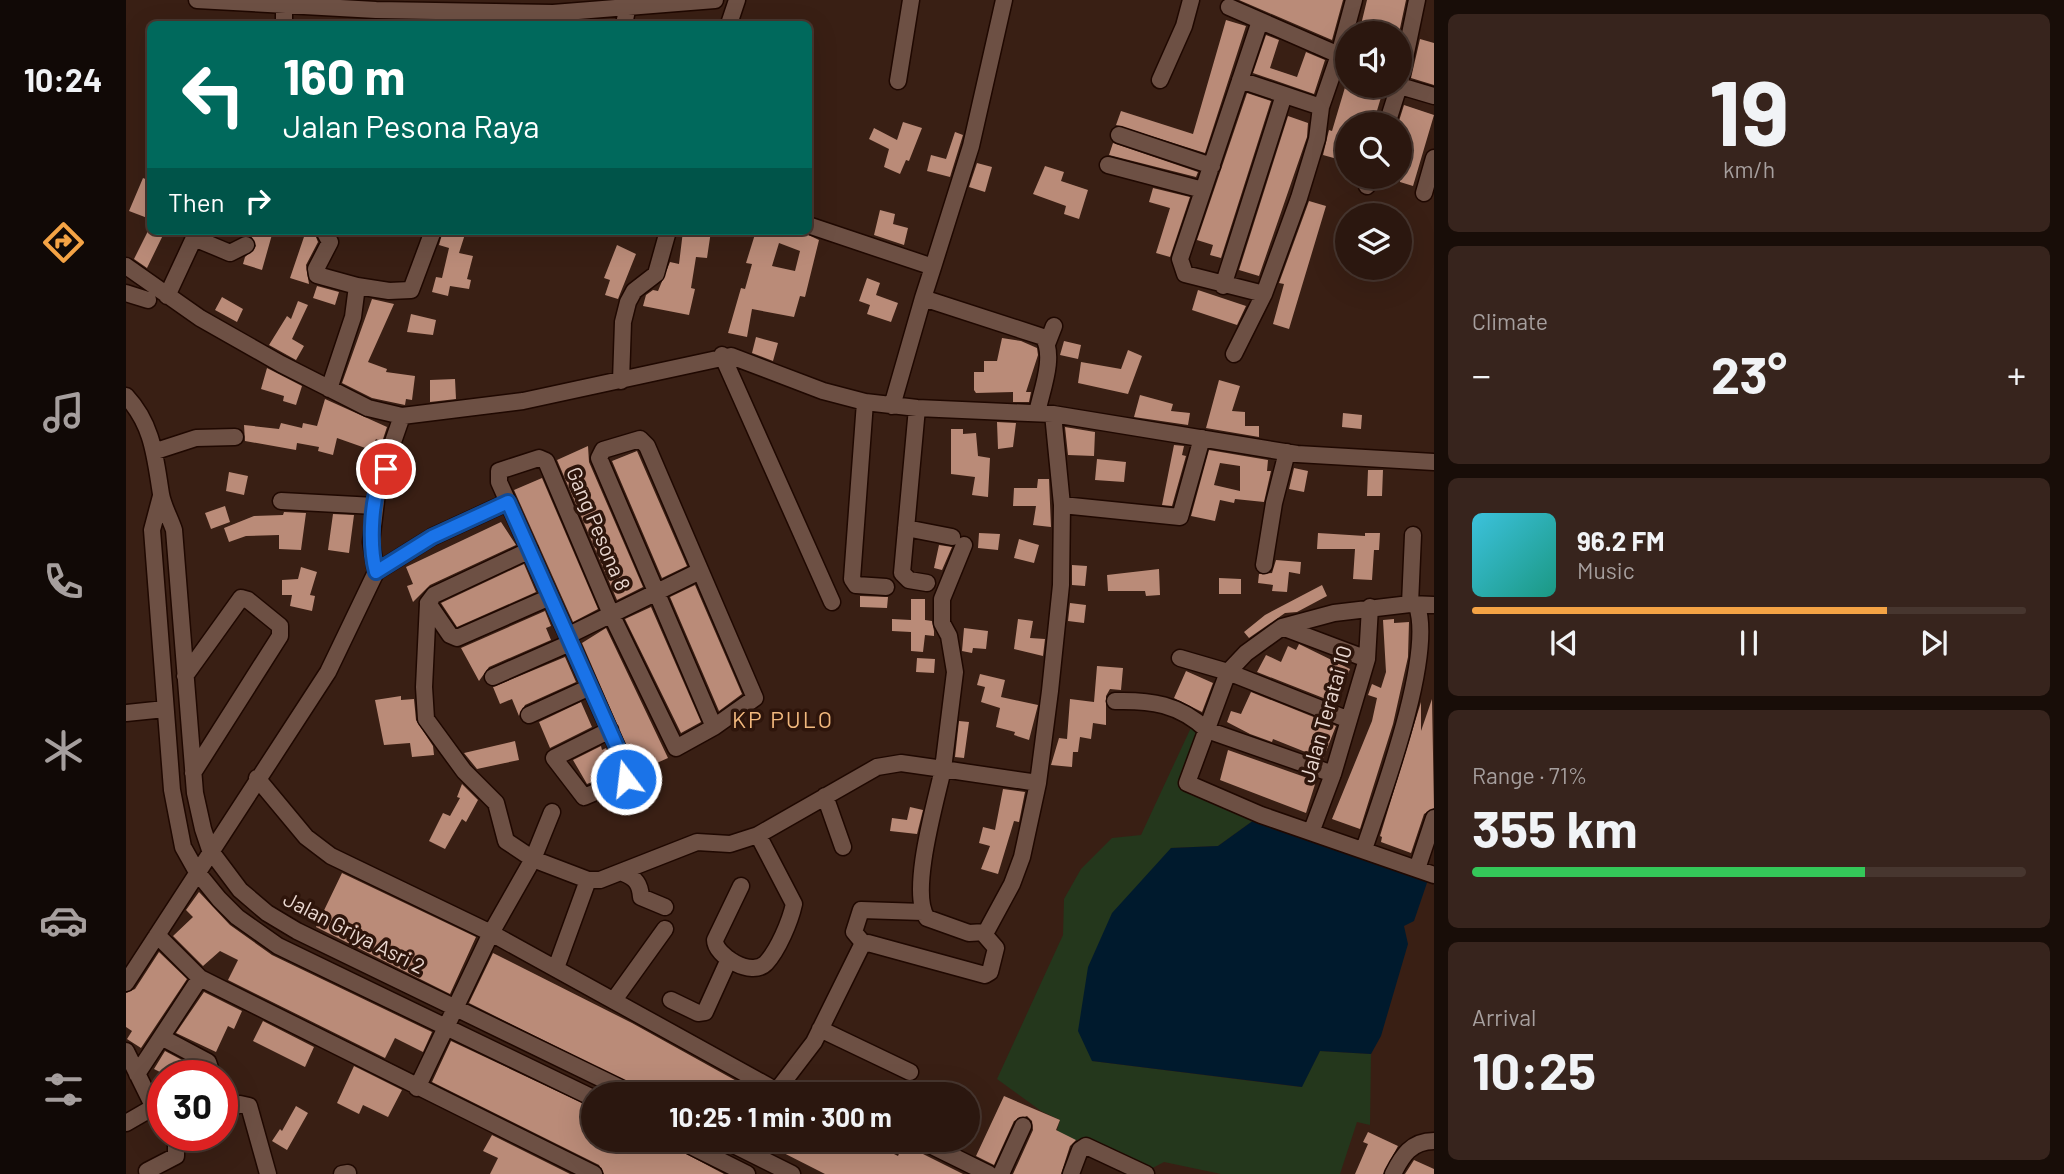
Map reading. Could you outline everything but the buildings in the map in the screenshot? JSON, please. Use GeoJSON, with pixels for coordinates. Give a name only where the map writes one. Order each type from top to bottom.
{"type":"FeatureCollection","features":[{"type":"Feature","properties":{"kind":"street"},"geometry":{"type":"LineString","coordinates":[[198,0],[290,3],[376,17],[471,6],[553,13],[658,1],[715,0]]}},
{"type":"Feature","properties":{"kind":"street"},"geometry":{"type":"LineString","coordinates":[[730,21],[737,0]]}},
{"type":"Feature","properties":{"kind":"street"},"geometry":{"type":"LineString","coordinates":[[898,81],[911,0]]}},
{"type":"Feature","properties":{"kind":"street"},"geometry":{"type":"LineString","coordinates":[[892,406],[971,146],[1004,0]]}},
{"type":"Feature","properties":{"kind":"street"},"geometry":{"type":"LineString","coordinates":[[1160,80],[1184,26],[1191,0]]}},
{"type":"Feature","properties":{"kind":"street"},"geometry":{"type":"LineString","coordinates":[[1412,25],[1417,0]]}},
{"type":"Feature","properties":{"kind":"street"},"geometry":{"type":"LineString","coordinates":[[1349,21],[1352,1]]}},
{"type":"Feature","properties":{"kind":"street"},"geometry":{"type":"LineString","coordinates":[[285,21],[290,3]]}},
{"type":"Feature","properties":{"kind":"street"},"geometry":{"type":"LineString","coordinates":[[625,21],[628,6]]}},
{"type":"Feature","properties":{"kind":"street"},"geometry":{"type":"LineString","coordinates":[[1229,7],[1335,54]]}},
{"type":"Feature","properties":{"kind":"street"},"geometry":{"type":"LineString","coordinates":[[1260,21],[1180,266],[1185,274],[1223,286],[1264,294]]}},
{"type":"Feature","properties":{"kind":"street"},"geometry":{"type":"LineString","coordinates":[[1234,354],[1264,294],[1299,198],[1317,139],[1321,107],[1335,76]]}},
{"type":"Feature","properties":{"kind":"street"},"geometry":{"type":"LineString","coordinates":[[1240,80],[1321,107]]}},
{"type":"Feature","properties":{"kind":"street"},"geometry":{"type":"LineString","coordinates":[[1412,89],[1434,96]]}},
{"type":"Feature","properties":{"kind":"street"},"geometry":{"type":"LineString","coordinates":[[1223,286],[1284,95]]}},
{"type":"Feature","properties":{"kind":"street"},"geometry":{"type":"LineString","coordinates":[[1119,135],[1212,166]]}},
{"type":"Feature","properties":{"kind":"street"},"geometry":{"type":"LineString","coordinates":[[1424,192],[1434,158]]}},
{"type":"Feature","properties":{"kind":"street"},"geometry":{"type":"LineString","coordinates":[[1108,165],[1203,190]]}},
{"type":"Feature","properties":{"kind":"street"},"geometry":{"type":"LineString","coordinates":[[812,226],[933,267]]}},
{"type":"Feature","properties":{"kind":"street"},"geometry":{"type":"LineString","coordinates":[[326,235],[330,242],[316,269],[317,275],[389,291],[411,290],[432,235]]}},
{"type":"Feature","properties":{"kind":"street"},"geometry":{"type":"LineString","coordinates":[[621,381],[623,322],[628,302],[634,291],[656,274],[667,235]]}},
{"type":"Feature","properties":{"kind":"street"},"geometry":{"type":"LineString","coordinates":[[167,296],[194,238],[230,253],[246,245]]}},
{"type":"Feature","properties":{"kind":"street"},"geometry":{"type":"LineString","coordinates":[[126,266],[167,296],[233,337],[368,408],[402,416],[523,401],[621,381],[722,355],[747,359],[823,391],[865,402],[917,408],[1045,413],[1287,452],[1434,462]]}},
{"type":"Feature","properties":{"kind":"street"},"geometry":{"type":"LineString","coordinates":[[329,389],[348,336],[357,286]]}},
{"type":"Feature","properties":{"kind":"street"},"geometry":{"type":"LineString","coordinates":[[126,293],[148,300]]}},
{"type":"Feature","properties":{"kind":"street"},"geometry":{"type":"LineString","coordinates":[[923,298],[1038,334],[1047,344]]}},
{"type":"Feature","properties":{"kind":"street"},"geometry":{"type":"LineString","coordinates":[[906,528],[958,541],[942,599],[941,610],[955,672],[943,769],[921,884],[923,912],[929,920],[960,931],[983,933],[989,930],[1012,884],[1038,783],[1061,585],[1062,505],[1045,413],[1047,344],[1054,326]]}},
{"type":"Feature","properties":{"kind":"street"},"geometry":{"type":"LineString","coordinates":[[722,355],[832,602]]}},
{"type":"Feature","properties":{"kind":"street","name":"Jalan Griya Asri 2"},"geometry":{"type":"LineString","coordinates":[[126,396],[139,413],[156,451],[161,496],[176,540],[192,774],[209,852],[240,890],[279,921],[608,1082]]}},
{"type":"Feature","properties":{"kind":"street"},"geometry":{"type":"LineString","coordinates":[[865,402],[852,579],[856,585],[886,587]]}},
{"type":"Feature","properties":{"kind":"street"},"geometry":{"type":"LineString","coordinates":[[917,408],[903,575],[909,580],[927,583]]}},
{"type":"Feature","properties":{"kind":"street"},"geometry":{"type":"LineString","coordinates":[[376,572],[371,548],[375,506],[379,483],[402,416]]}},
{"type":"Feature","properties":{"kind":"street"},"geometry":{"type":"LineString","coordinates":[[156,451],[196,438],[235,437]]}},
{"type":"Feature","properties":{"kind":"street"},"geometry":{"type":"LineString","coordinates":[[1062,505],[1180,517],[1202,438]]}},
{"type":"Feature","properties":{"kind":"street"},"geometry":{"type":"LineString","coordinates":[[638,440],[647,446],[755,696],[753,702],[714,727],[658,593],[599,458],[601,452],[638,440]]}},
{"type":"Feature","properties":{"kind":"street"},"geometry":{"type":"LineString","coordinates":[[1264,565],[1274,502],[1287,452]]}},
{"type":"Feature","properties":{"kind":"street","name":"Gang Pesona 8"},"geometry":{"type":"LineString","coordinates":[[508,502],[499,482],[499,471],[539,458],[546,461],[611,614],[675,748],[680,748],[714,727]]}},
{"type":"Feature","properties":{"kind":"street","name":"Jalan Griya Asri 2"},"geometry":{"type":"LineString","coordinates":[[161,496],[152,530],[165,709],[181,840],[197,871],[237,917],[264,938],[581,1092]]}},
{"type":"Feature","properties":{"kind":"street"},"geometry":{"type":"LineString","coordinates":[[281,501],[375,506]]}},
{"type":"Feature","properties":{"kind":"street"},"geometry":{"type":"LineString","coordinates":[[126,983],[328,672],[376,572],[432,537],[508,502],[610,730],[628,776],[586,797],[577,792],[554,761],[556,755],[610,730]]}},
{"type":"Feature","properties":{"kind":"street"},"geometry":{"type":"LineString","coordinates":[[1364,849],[1420,689],[1422,620],[1413,605],[1413,535]]}},
{"type":"Feature","properties":{"kind":"street"},"geometry":{"type":"LineString","coordinates":[[429,600],[530,550]]}},
{"type":"Feature","properties":{"kind":"street"},"geometry":{"type":"LineString","coordinates":[[493,677],[569,639],[611,614],[700,571]]}},
{"type":"Feature","properties":{"kind":"street"},"geometry":{"type":"LineString","coordinates":[[429,600],[450,635],[457,638],[550,597]]}},
{"type":"Feature","properties":{"kind":"street"},"geometry":{"type":"LineString","coordinates":[[174,789],[192,774],[280,636],[280,626],[248,600],[241,598],[185,676]]}},
{"type":"Feature","properties":{"kind":"street"},"geometry":{"type":"LineString","coordinates":[[429,600],[424,687],[426,719],[464,771],[496,803],[504,840],[533,859],[588,880],[623,873],[697,842],[730,844],[758,835],[825,796],[889,764],[1038,783]]}},
{"type":"Feature","properties":{"kind":"street"},"geometry":{"type":"LineString","coordinates":[[1434,606],[1370,607],[1283,627],[1246,653],[1228,672],[1187,783],[1261,815],[1312,830],[1434,875]]}},
{"type":"Feature","properties":{"kind":"street","name":"Jalan Teratai 10"},"geometry":{"type":"LineString","coordinates":[[1312,830],[1333,774],[1367,659],[1370,607]]}},
{"type":"Feature","properties":{"kind":"street"},"geometry":{"type":"LineString","coordinates":[[1283,627],[1367,659]]}},
{"type":"Feature","properties":{"kind":"street"},"geometry":{"type":"LineString","coordinates":[[1180,658],[1228,672],[1349,720]]}},
{"type":"Feature","properties":{"kind":"street"},"geometry":{"type":"LineString","coordinates":[[528,715],[590,687]]}},
{"type":"Feature","properties":{"kind":"street"},"geometry":{"type":"LineString","coordinates":[[1115,701],[1158,702],[1195,719],[1207,730],[1333,774]]}},
{"type":"Feature","properties":{"kind":"street"},"geometry":{"type":"LineString","coordinates":[[126,713],[165,709]]}},
{"type":"Feature","properties":{"kind":"street"},"geometry":{"type":"LineString","coordinates":[[257,778],[306,837],[324,851],[491,933],[761,1082]]}},
{"type":"Feature","properties":{"kind":"street"},"geometry":{"type":"LineString","coordinates":[[825,796],[842,847]]}},
{"type":"Feature","properties":{"kind":"street"},"geometry":{"type":"LineString","coordinates":[[417,1088],[491,933],[533,859],[552,812]]}},
{"type":"Feature","properties":{"kind":"street"},"geometry":{"type":"LineString","coordinates":[[1417,869],[1434,818]]}},
{"type":"Feature","properties":{"kind":"street"},"geometry":{"type":"LineString","coordinates":[[741,886],[715,940],[718,952],[751,968],[763,966],[794,907],[790,892],[758,835]]}},
{"type":"Feature","properties":{"kind":"street"},"geometry":{"type":"LineString","coordinates":[[623,873],[634,877],[640,887],[641,897],[665,907]]}},
{"type":"Feature","properties":{"kind":"street"},"geometry":{"type":"LineString","coordinates":[[556,968],[588,880]]}},
{"type":"Feature","properties":{"kind":"street"},"geometry":{"type":"LineString","coordinates":[[923,912],[861,910],[854,932],[864,944],[985,975],[990,972],[996,948],[983,933]]}},
{"type":"Feature","properties":{"kind":"street"},"geometry":{"type":"LineString","coordinates":[[614,1000],[665,929]]}},
{"type":"Feature","properties":{"kind":"street"},"geometry":{"type":"LineString","coordinates":[[157,935],[200,978],[594,1174]]}},
{"type":"Feature","properties":{"kind":"street"},"geometry":{"type":"LineString","coordinates":[[783,1082],[820,1029],[864,944]]}},
{"type":"Feature","properties":{"kind":"street"},"geometry":{"type":"LineString","coordinates":[[671,1000],[698,1013],[705,1012],[729,959]]}},
{"type":"Feature","properties":{"kind":"street"},"geometry":{"type":"LineString","coordinates":[[137,1074],[200,978]]}},
{"type":"Feature","properties":{"kind":"street"},"geometry":{"type":"LineString","coordinates":[[820,1029],[910,1072]]}},
{"type":"Feature","properties":{"kind":"street"},"geometry":{"type":"LineString","coordinates":[[163,1038],[204,1060]]}},
{"type":"Feature","properties":{"kind":"street"},"geometry":{"type":"LineString","coordinates":[[126,1051],[147,1097]]}},
{"type":"Feature","properties":{"kind":"street"},"geometry":{"type":"LineString","coordinates":[[238,1105],[249,1106],[268,1174]]}},
{"type":"Feature","properties":{"kind":"street"},"geometry":{"type":"LineString","coordinates":[[126,1123],[147,1111]]}},
{"type":"Feature","properties":{"kind":"street"},"geometry":{"type":"LineString","coordinates":[[1001,1174],[1023,1126]]}},
{"type":"Feature","properties":{"kind":"street"},"geometry":{"type":"LineString","coordinates":[[1393,1174],[1403,1155],[1414,1146],[1434,1141]]}},
{"type":"Feature","properties":{"kind":"street"},"geometry":{"type":"LineString","coordinates":[[1071,1174],[1080,1150],[1086,1146],[1146,1174]]}},
{"type":"Feature","properties":{"kind":"street"},"geometry":{"type":"LineString","coordinates":[[145,1173],[176,1156],[176,1151]]}},
{"type":"Feature","properties":{"kind":"street"},"geometry":{"type":"LineString","coordinates":[[702,1152],[743,1173],[751,1152]]}},
{"type":"Feature","properties":{"kind":"street"},"geometry":{"type":"LineString","coordinates":[[761,1152],[792,1174]]}},
{"type":"Feature","properties":{"kind":"street"},"geometry":{"type":"LineString","coordinates":[[944,1152],[989,1174]]}},
{"type":"Feature","properties":{"kind":"street"},"geometry":{"type":"LineString","coordinates":[[342,1174],[348,1173]]}},
{"type":"Feature","properties":{"kind":"green space"},"geometry":{"type":"Polygon","coordinates":[[[1195,719],[1207,730],[1187,783],[1261,815],[1218,846],[1171,848],[1092,1061],[1301,1087],[1320,1051],[1371,1054],[1370,1125],[1357,1122],[1340,1174],[1221,1174],[1164,1162],[1143,1173],[1057,1131],[1060,1120],[1041,1111],[997,1079],[1063,935],[1064,899],[1081,869],[1112,838],[1141,835],[1195,719]]]}},
{"type":"Feature","properties":{"kind":"water"},"geometry":{"type":"Polygon","coordinates":[[[1261,815],[1430,874],[1414,921],[1404,926],[1408,944],[1381,1036],[1371,1054],[1320,1051],[1302,1087],[1092,1061],[1078,1031],[1088,967],[1112,913],[1171,848],[1218,846],[1261,815]]]}},
{"type":"Feature","properties":{"kind":"district","name":"KP PULO"},"geometry":{"type":"Point","coordinates":[783,720]}},
{"type":"Feature","properties":{"kind":"route"},"geometry":{"type":"LineString","coordinates":[[386,469],[378,485],[371,542],[376,572],[432,537],[508,502],[629,774],[626,779]]}}]}
